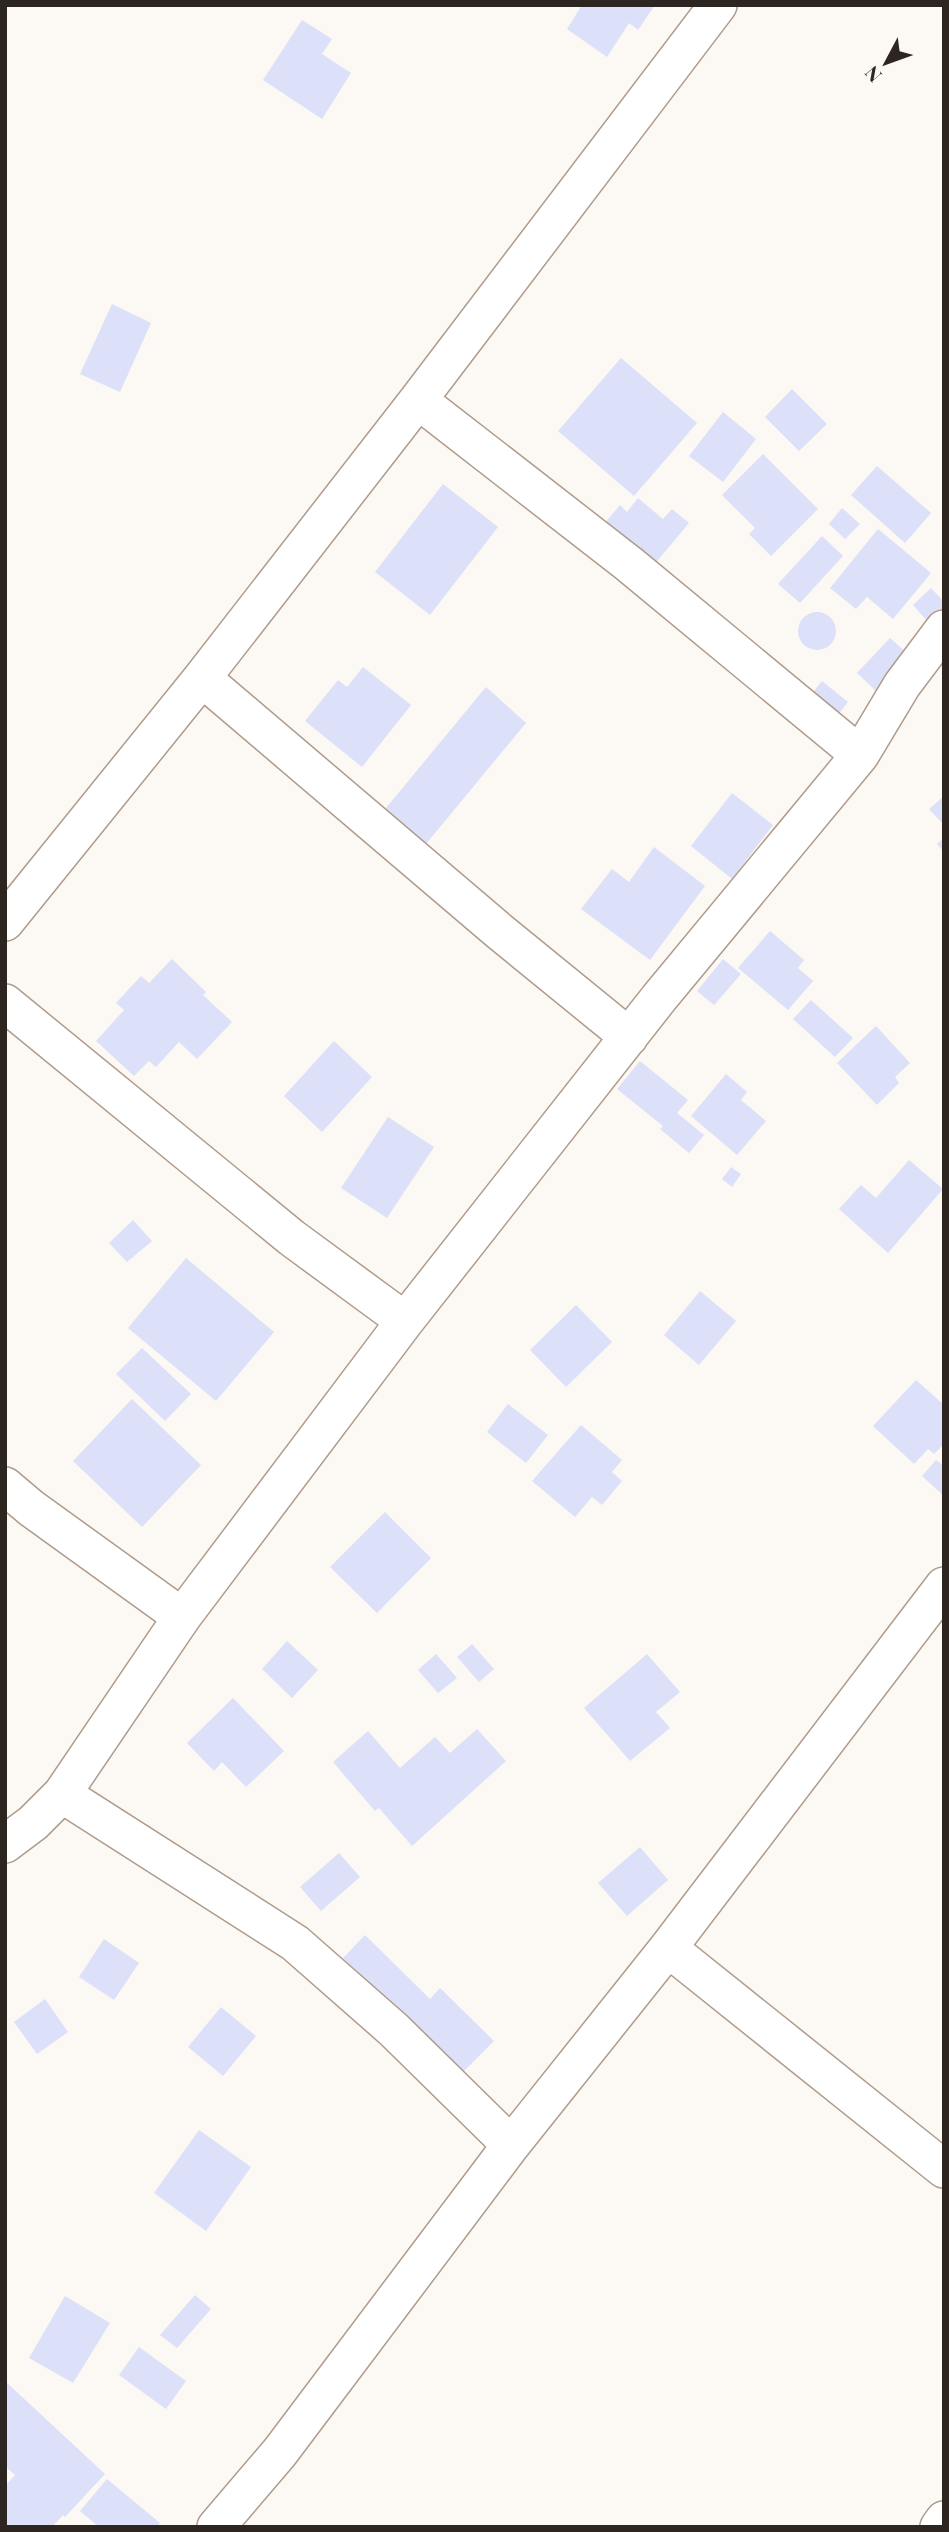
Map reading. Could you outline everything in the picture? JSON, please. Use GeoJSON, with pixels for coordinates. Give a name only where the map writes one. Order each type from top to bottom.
{"type":"FeatureCollection","features":[{"type":"Feature","properties":{"kind":"street"},"geometry":{"type":"LineString","coordinates":[[5,922],[202,678],[418,400],[718,5]]}},
{"type":"Feature","properties":{"kind":"street"},"geometry":{"type":"LineString","coordinates":[[418,400],[640,573],[860,755]]}},
{"type":"Feature","properties":{"kind":"street"},"geometry":{"type":"LineString","coordinates":[[5,1844],[33,1823],[62,1794],[182,1617],[405,1321],[629,1037],[860,755],[902,685],[944,629]]}},
{"type":"Feature","properties":{"kind":"street"},"geometry":{"type":"LineString","coordinates":[[202,678],[499,931],[629,1037]]}},
{"type":"Feature","properties":{"kind":"street"},"geometry":{"type":"LineString","coordinates":[[5,1003],[292,1238],[405,1321]]}},
{"type":"Feature","properties":{"kind":"street"},"geometry":{"type":"LineString","coordinates":[[5,1486],[31,1508],[182,1617]]}},
{"type":"Feature","properties":{"kind":"street"},"geometry":{"type":"LineString","coordinates":[[216,2527],[280,2452],[511,2144],[668,1948],[944,1586]]}},
{"type":"Feature","properties":{"kind":"street"},"geometry":{"type":"LineString","coordinates":[[62,1794],[295,1943],[394,2030],[511,2144]]}},
{"type":"Feature","properties":{"kind":"street"},"geometry":{"type":"LineString","coordinates":[[668,1948],[944,2169]]}},
{"type":"Feature","properties":{"kind":"street"},"geometry":{"type":"LineString","coordinates":[[939,2527],[944,2520]]}},
{"type":"Feature","properties":{"kind":"building"},"geometry":{"type":"Polygon","coordinates":[[[582,5],[655,5],[638,30],[629,23],[607,57],[567,29],[582,5]]]}},
{"type":"Feature","properties":{"kind":"building"},"geometry":{"type":"Polygon","coordinates":[[[302,20],[332,39],[322,54],[351,73],[322,119],[263,80],[302,20]]]}},
{"type":"Feature","properties":{"kind":"building"},"geometry":{"type":"Polygon","coordinates":[[[112,304],[151,323],[120,392],[80,374],[112,304]]]}},
{"type":"Feature","properties":{"kind":"building"},"geometry":{"type":"Polygon","coordinates":[[[621,358],[697,423],[634,496],[558,431],[621,358]]]}},
{"type":"Feature","properties":{"kind":"building"},"geometry":{"type":"Polygon","coordinates":[[[792,389],[827,424],[799,451],[765,417],[792,389]]]}},
{"type":"Feature","properties":{"kind":"building"},"geometry":{"type":"Polygon","coordinates":[[[723,412],[756,439],[723,482],[689,456],[723,412]]]}},
{"type":"Feature","properties":{"kind":"building"},"geometry":{"type":"Polygon","coordinates":[[[763,454],[818,509],[771,556],[749,534],[755,528],[722,495],[763,454]]]}},
{"type":"Feature","properties":{"kind":"building"},"geometry":{"type":"Polygon","coordinates":[[[877,466],[931,513],[905,543],[851,495],[877,466]]]}},
{"type":"Feature","properties":{"kind":"building"},"geometry":{"type":"Polygon","coordinates":[[[443,484],[498,527],[430,615],[375,572],[443,484]]]}},
{"type":"Feature","properties":{"kind":"building"},"geometry":{"type":"Polygon","coordinates":[[[638,498],[663,519],[672,509],[689,523],[649,571],[600,529],[620,505],[627,512],[638,498]]]}},
{"type":"Feature","properties":{"kind":"building"},"geometry":{"type":"Polygon","coordinates":[[[842,508],[860,524],[845,539],[829,524],[842,508]]]}},
{"type":"Feature","properties":{"kind":"building"},"geometry":{"type":"Polygon","coordinates":[[[878,529],[931,573],[893,619],[867,597],[856,609],[830,588],[878,529]]]}},
{"type":"Feature","properties":{"kind":"building"},"geometry":{"type":"Polygon","coordinates":[[[822,536],[843,556],[800,603],[778,584],[822,536]]]}},
{"type":"Feature","properties":{"kind":"building"},"geometry":{"type":"Polygon","coordinates":[[[931,588],[944,602],[944,607],[928,622],[913,605],[931,588]]]}},
{"type":"Feature","properties":{"kind":"building"},"geometry":{"type":"Polygon","coordinates":[[[817,612],[830,618],[836,631],[830,644],[817,650],[804,644],[798,631],[804,618],[817,612]]]}},
{"type":"Feature","properties":{"kind":"building"},"geometry":{"type":"Polygon","coordinates":[[[890,638],[909,655],[876,691],[857,673],[890,638]]]}},
{"type":"Feature","properties":{"kind":"building"},"geometry":{"type":"Polygon","coordinates":[[[363,667],[411,705],[362,767],[305,721],[338,680],[347,687],[363,667]]]}},
{"type":"Feature","properties":{"kind":"building"},"geometry":{"type":"Polygon","coordinates":[[[822,681],[848,702],[829,726],[803,705],[822,681]]]}},
{"type":"Feature","properties":{"kind":"building"},"geometry":{"type":"Polygon","coordinates":[[[486,687],[526,723],[421,850],[381,814],[486,687]]]}},
{"type":"Feature","properties":{"kind":"building"},"geometry":{"type":"Polygon","coordinates":[[[732,793],[773,825],[732,879],[691,846],[732,793]]]}},
{"type":"Feature","properties":{"kind":"building"},"geometry":{"type":"Polygon","coordinates":[[[944,796],[944,825],[929,809],[944,796]]]}},
{"type":"Feature","properties":{"kind":"building"},"geometry":{"type":"Polygon","coordinates":[[[944,838],[944,852],[937,844],[944,838]]]}},
{"type":"Feature","properties":{"kind":"building"},"geometry":{"type":"Polygon","coordinates":[[[654,847],[705,886],[650,960],[581,909],[612,869],[629,882],[654,847]]]}},
{"type":"Feature","properties":{"kind":"building"},"geometry":{"type":"Polygon","coordinates":[[[770,931],[804,960],[798,968],[813,981],[788,1010],[738,968],[770,931]]]}},
{"type":"Feature","properties":{"kind":"building"},"geometry":{"type":"Polygon","coordinates":[[[172,959],[206,992],[203,995],[232,1022],[197,1059],[179,1042],[156,1067],[149,1061],[134,1076],[96,1041],[124,1010],[116,1003],[141,976],[149,983],[172,959]]]}},
{"type":"Feature","properties":{"kind":"building"},"geometry":{"type":"Polygon","coordinates":[[[723,959],[741,974],[714,1005],[697,991],[723,959]]]}},
{"type":"Feature","properties":{"kind":"building"},"geometry":{"type":"Polygon","coordinates":[[[811,1000],[853,1038],[835,1057],[793,1019],[811,1000]]]}},
{"type":"Feature","properties":{"kind":"building"},"geometry":{"type":"Polygon","coordinates":[[[876,1026],[910,1063],[895,1077],[899,1083],[877,1105],[837,1063],[876,1026]]]}},
{"type":"Feature","properties":{"kind":"building"},"geometry":{"type":"Polygon","coordinates":[[[334,1041],[372,1077],[322,1132],[284,1096],[334,1041]]]}},
{"type":"Feature","properties":{"kind":"building"},"geometry":{"type":"Polygon","coordinates":[[[640,1061],[688,1100],[677,1113],[704,1135],[689,1153],[660,1129],[663,1126],[617,1089],[640,1061]]]}},
{"type":"Feature","properties":{"kind":"building"},"geometry":{"type":"Polygon","coordinates":[[[726,1074],[747,1092],[741,1100],[766,1121],[737,1155],[691,1116],[726,1074]]]}},
{"type":"Feature","properties":{"kind":"building"},"geometry":{"type":"Polygon","coordinates":[[[388,1117],[434,1147],[387,1218],[341,1188],[388,1117]]]}},
{"type":"Feature","properties":{"kind":"building"},"geometry":{"type":"Polygon","coordinates":[[[909,1160],[943,1189],[888,1253],[839,1209],[861,1185],[876,1198],[909,1160]]]}},
{"type":"Feature","properties":{"kind":"building"},"geometry":{"type":"Polygon","coordinates":[[[731,1167],[741,1174],[732,1187],[722,1179],[731,1167]]]}},
{"type":"Feature","properties":{"kind":"building"},"geometry":{"type":"Polygon","coordinates":[[[133,1220],[152,1241],[127,1262],[109,1243],[133,1220]]]}},
{"type":"Feature","properties":{"kind":"building"},"geometry":{"type":"Polygon","coordinates":[[[186,1258],[274,1332],[216,1401],[128,1328],[186,1258]]]}},
{"type":"Feature","properties":{"kind":"building"},"geometry":{"type":"Polygon","coordinates":[[[700,1291],[736,1321],[699,1365],[664,1335],[700,1291]]]}},
{"type":"Feature","properties":{"kind":"building"},"geometry":{"type":"Polygon","coordinates":[[[576,1305],[612,1342],[566,1387],[530,1350],[576,1305]]]}},
{"type":"Feature","properties":{"kind":"building"},"geometry":{"type":"Polygon","coordinates":[[[142,1348],[191,1394],[165,1421],[116,1374],[142,1348]]]}},
{"type":"Feature","properties":{"kind":"building"},"geometry":{"type":"Polygon","coordinates":[[[916,1380],[944,1405],[944,1444],[934,1454],[928,1449],[914,1464],[873,1426],[916,1380]]]}},
{"type":"Feature","properties":{"kind":"building"},"geometry":{"type":"Polygon","coordinates":[[[132,1399],[201,1465],[142,1527],[73,1461],[132,1399]]]}},
{"type":"Feature","properties":{"kind":"building"},"geometry":{"type":"Polygon","coordinates":[[[508,1404],[548,1435],[526,1463],[487,1432],[508,1404]]]}},
{"type":"Feature","properties":{"kind":"building"},"geometry":{"type":"Polygon","coordinates":[[[581,1425],[622,1460],[612,1472],[622,1481],[602,1505],[592,1497],[575,1517],[532,1481],[581,1425]]]}},
{"type":"Feature","properties":{"kind":"building"},"geometry":{"type":"Polygon","coordinates":[[[936,1460],[944,1466],[944,1496],[922,1476],[936,1460]]]}},
{"type":"Feature","properties":{"kind":"building"},"geometry":{"type":"Polygon","coordinates":[[[385,1512],[431,1558],[377,1613],[330,1567],[385,1512]]]}},
{"type":"Feature","properties":{"kind":"building"},"geometry":{"type":"Polygon","coordinates":[[[287,1641],[318,1670],[292,1698],[262,1669],[287,1641]]]}},
{"type":"Feature","properties":{"kind":"building"},"geometry":{"type":"Polygon","coordinates":[[[472,1644],[494,1669],[479,1682],[457,1657],[472,1644]]]}},
{"type":"Feature","properties":{"kind":"building"},"geometry":{"type":"Polygon","coordinates":[[[436,1654],[457,1678],[438,1693],[418,1670],[436,1654]]]}},
{"type":"Feature","properties":{"kind":"building"},"geometry":{"type":"Polygon","coordinates":[[[647,1654],[680,1692],[656,1712],[670,1728],[630,1761],[584,1708],[647,1654]]]}},
{"type":"Feature","properties":{"kind":"building"},"geometry":{"type":"Polygon","coordinates":[[[233,1698],[284,1751],[246,1787],[222,1762],[214,1771],[187,1743],[233,1698]]]}},
{"type":"Feature","properties":{"kind":"building"},"geometry":{"type":"Polygon","coordinates":[[[477,1729],[506,1761],[412,1846],[379,1808],[375,1811],[333,1762],[368,1731],[400,1768],[435,1737],[450,1753],[477,1729]]]}},
{"type":"Feature","properties":{"kind":"building"},"geometry":{"type":"Polygon","coordinates":[[[640,1847],[668,1880],[627,1916],[598,1883],[640,1847]]]}},
{"type":"Feature","properties":{"kind":"building"},"geometry":{"type":"Polygon","coordinates":[[[339,1853],[360,1877],[321,1911],[300,1887],[339,1853]]]}},
{"type":"Feature","properties":{"kind":"building"},"geometry":{"type":"Polygon","coordinates":[[[365,1935],[430,1999],[440,1988],[494,2041],[461,2074],[343,1958],[365,1935]]]}},
{"type":"Feature","properties":{"kind":"building"},"geometry":{"type":"Polygon","coordinates":[[[104,1939],[139,1963],[114,2000],[79,1977],[104,1939]]]}},
{"type":"Feature","properties":{"kind":"building"},"geometry":{"type":"Polygon","coordinates":[[[45,1999],[68,2032],[37,2054],[14,2022],[45,1999]]]}},
{"type":"Feature","properties":{"kind":"building"},"geometry":{"type":"Polygon","coordinates":[[[221,2007],[256,2036],[223,2076],[188,2047],[221,2007]]]}},
{"type":"Feature","properties":{"kind":"building"},"geometry":{"type":"Polygon","coordinates":[[[199,2130],[251,2167],[206,2231],[154,2193],[199,2130]]]}},
{"type":"Feature","properties":{"kind":"building"},"geometry":{"type":"Polygon","coordinates":[[[195,2295],[211,2309],[177,2348],[160,2335],[195,2295]]]}},
{"type":"Feature","properties":{"kind":"building"},"geometry":{"type":"Polygon","coordinates":[[[65,2296],[110,2323],[73,2383],[29,2358],[65,2296]]]}},
{"type":"Feature","properties":{"kind":"building"},"geometry":{"type":"Polygon","coordinates":[[[139,2347],[186,2381],[166,2409],[119,2375],[139,2347]]]}},
{"type":"Feature","properties":{"kind":"building"},"geometry":{"type":"Polygon","coordinates":[[[5,2381],[105,2474],[65,2517],[63,2515],[52,2527],[5,2527],[5,2486],[15,2475],[5,2466],[5,2381]]]}},
{"type":"Feature","properties":{"kind":"building"},"geometry":{"type":"Polygon","coordinates":[[[107,2479],[160,2523],[157,2527],[99,2527],[80,2511],[107,2479]]]}}]}
